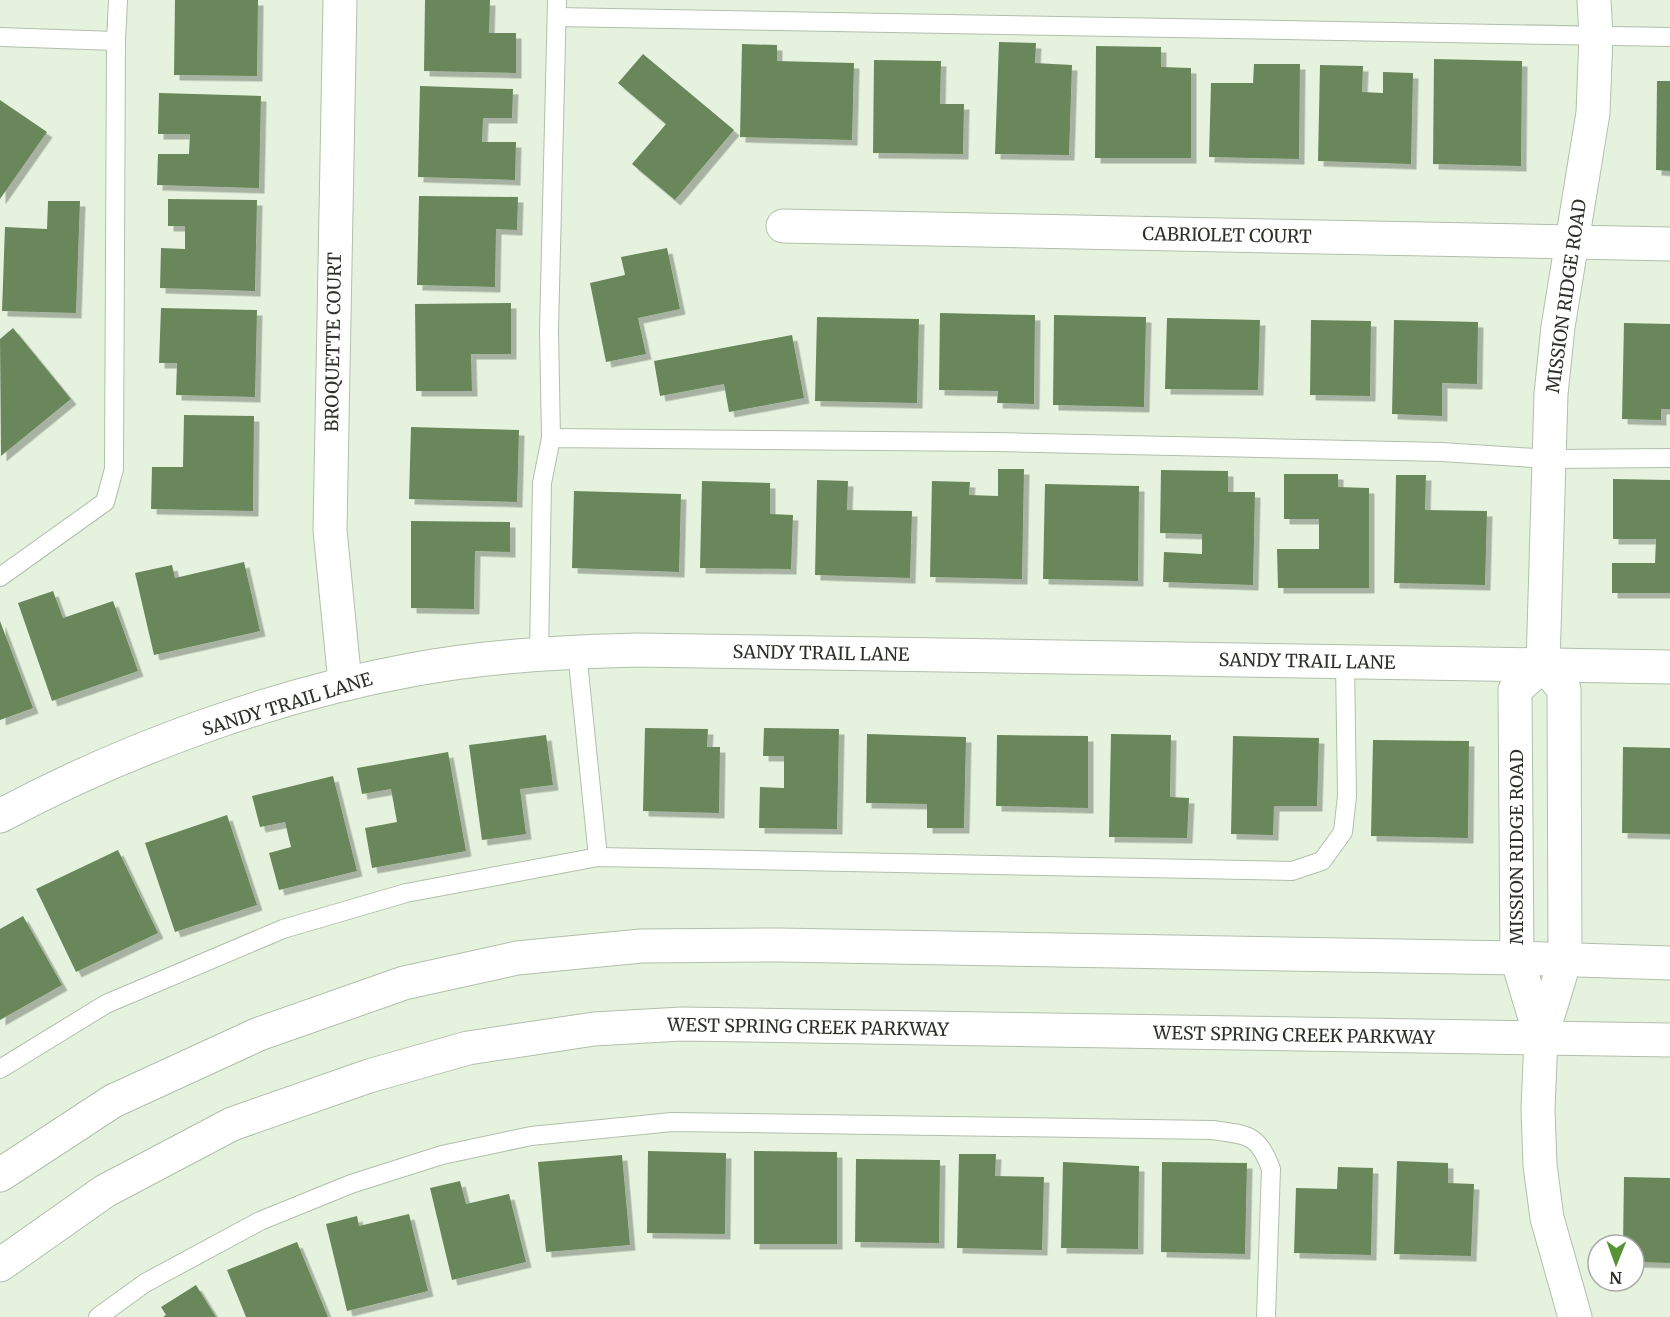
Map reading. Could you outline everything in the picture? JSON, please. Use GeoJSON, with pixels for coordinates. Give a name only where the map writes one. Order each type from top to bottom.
{"type":"FeatureCollection","features":[{"type":"Feature","properties":{"kind":"street","name":"BROQUETTE COURT"},"geometry":{"type":"LineString","coordinates":[[340,0],[330,530],[345,683]]}},
{"type":"Feature","properties":{"kind":"street","name":"MISSION RIDGE ROAD"},"geometry":{"type":"LineString","coordinates":[[1575,1317],[1546,1218],[1540,1165],[1541,1038],[1565,960],[1564,689],[1544,665],[1551,394],[1558,327],[1593,113],[1596,36],[1594,0]]}},
{"type":"Feature","properties":{"kind":"street","name":"CABRIOLET COURT"},"geometry":{"type":"LineString","coordinates":[[783,226],[1670,244]]}},
{"type":"Feature","properties":{"kind":"street","name":"SANDY TRAIL LANE"},"geometry":{"type":"LineString","coordinates":[[0,816],[97,768],[177,737],[268,706],[345,683],[411,670],[539,653],[662,651],[1670,667]]}},
{"type":"Feature","properties":{"kind":"street","name":"MISSION RIDGE ROAD"},"geometry":{"type":"LineString","coordinates":[[1541,1038],[1517,957],[1515,690],[1544,665]]}},
{"type":"Feature","properties":{"kind":"street"},"geometry":{"type":"LineString","coordinates":[[0,1175],[113,1101],[259,1034],[404,983],[517,958],[641,946],[779,945],[1517,957],[1670,963]]}},
{"type":"Feature","properties":{"kind":"street","name":"WEST SPRING CREEK PARKWAY"},"geometry":{"type":"LineString","coordinates":[[0,1265],[105,1191],[232,1124],[369,1076],[468,1048],[571,1033],[682,1024],[1670,1040]]}},
{"type":"Feature","properties":{"kind":"lane"},"geometry":{"type":"LineString","coordinates":[[0,578],[105,502],[114,469],[118,0]]}},
{"type":"Feature","properties":{"kind":"lane"},"geometry":{"type":"LineString","coordinates":[[539,653],[542,483],[551,438],[549,330],[557,9],[1670,37]]}},
{"type":"Feature","properties":{"kind":"lane"},"geometry":{"type":"LineString","coordinates":[[0,37],[117,41]]}},
{"type":"Feature","properties":{"kind":"lane"},"geometry":{"type":"LineString","coordinates":[[551,438],[995,442],[1442,452],[1549,459],[1670,458]]}},
{"type":"Feature","properties":{"kind":"lane"},"geometry":{"type":"LineString","coordinates":[[577,652],[598,857]]}},
{"type":"Feature","properties":{"kind":"lane"},"geometry":{"type":"LineString","coordinates":[[0,1069],[106,1004],[283,929],[406,893],[598,857],[1292,871],[1322,861],[1343,832],[1347,796],[1345,662]]}},
{"type":"Feature","properties":{"kind":"lane"},"geometry":{"type":"LineString","coordinates":[[98,1317],[145,1283],[260,1221],[351,1184],[442,1155],[531,1136],[694,1122],[1212,1130],[1243,1134],[1263,1147],[1271,1168],[1266,1317]]}},
{"type":"Feature","properties":{"kind":"building"},"geometry":{"type":"Polygon","coordinates":[[[175,0],[258,0],[257,76],[174,75],[175,0]]]}},
{"type":"Feature","properties":{"kind":"building"},"geometry":{"type":"Polygon","coordinates":[[[425,0],[490,0],[489,33],[516,33],[516,73],[424,71],[425,0]]]}},
{"type":"Feature","properties":{"kind":"building"},"geometry":{"type":"Polygon","coordinates":[[[999,42],[1036,43],[1035,63],[1072,65],[1069,155],[995,154],[999,42]]]}},
{"type":"Feature","properties":{"kind":"building"},"geometry":{"type":"Polygon","coordinates":[[[742,44],[777,45],[777,61],[854,63],[852,140],[740,137],[742,44]]]}},
{"type":"Feature","properties":{"kind":"building"},"geometry":{"type":"Polygon","coordinates":[[[1096,46],[1161,47],[1161,67],[1191,68],[1191,158],[1095,158],[1096,46]]]}},
{"type":"Feature","properties":{"kind":"building"},"geometry":{"type":"Polygon","coordinates":[[[643,54],[734,130],[675,200],[632,164],[666,124],[618,83],[643,54]]]}},
{"type":"Feature","properties":{"kind":"building"},"geometry":{"type":"Polygon","coordinates":[[[1434,59],[1522,61],[1521,166],[1433,164],[1434,59]]]}},
{"type":"Feature","properties":{"kind":"building"},"geometry":{"type":"Polygon","coordinates":[[[874,60],[941,61],[940,104],[964,104],[963,154],[873,153],[874,60]]]}},
{"type":"Feature","properties":{"kind":"building"},"geometry":{"type":"Polygon","coordinates":[[[1254,64],[1300,64],[1299,159],[1209,157],[1211,83],[1253,83],[1254,64]]]}},
{"type":"Feature","properties":{"kind":"building"},"geometry":{"type":"Polygon","coordinates":[[[1320,65],[1363,66],[1362,92],[1383,93],[1383,72],[1413,73],[1411,164],[1318,161],[1320,65]]]}},
{"type":"Feature","properties":{"kind":"building"},"geometry":{"type":"Polygon","coordinates":[[[1657,81],[1670,81],[1670,171],[1656,170],[1657,81]]]}},
{"type":"Feature","properties":{"kind":"building"},"geometry":{"type":"Polygon","coordinates":[[[420,86],[513,89],[512,118],[483,118],[482,142],[516,142],[515,180],[418,177],[420,86]]]}},
{"type":"Feature","properties":{"kind":"building"},"geometry":{"type":"Polygon","coordinates":[[[159,93],[261,96],[259,188],[157,185],[158,154],[189,154],[190,134],[158,134],[159,93]]]}},
{"type":"Feature","properties":{"kind":"building"},"geometry":{"type":"Polygon","coordinates":[[[0,100],[47,132],[0,199],[0,100]]]}},
{"type":"Feature","properties":{"kind":"building"},"geometry":{"type":"Polygon","coordinates":[[[419,196],[518,197],[517,230],[496,229],[495,287],[417,285],[419,196]]]}},
{"type":"Feature","properties":{"kind":"building"},"geometry":{"type":"Polygon","coordinates":[[[168,199],[257,200],[255,291],[160,288],[161,248],[185,249],[185,226],[168,226],[168,199]]]}},
{"type":"Feature","properties":{"kind":"building"},"geometry":{"type":"Polygon","coordinates":[[[48,201],[80,201],[76,313],[2,311],[5,227],[47,229],[48,201]]]}},
{"type":"Feature","properties":{"kind":"building"},"geometry":{"type":"Polygon","coordinates":[[[667,248],[680,309],[638,318],[646,354],[606,362],[590,283],[625,275],[621,257],[667,248]]]}},
{"type":"Feature","properties":{"kind":"building"},"geometry":{"type":"Polygon","coordinates":[[[511,303],[511,354],[471,354],[472,391],[416,391],[415,304],[511,303]]]}},
{"type":"Feature","properties":{"kind":"building"},"geometry":{"type":"Polygon","coordinates":[[[161,308],[257,310],[255,397],[176,395],[177,363],[159,363],[161,308]]]}},
{"type":"Feature","properties":{"kind":"building"},"geometry":{"type":"Polygon","coordinates":[[[940,313],[1035,315],[1034,404],[997,403],[998,391],[939,390],[940,313]]]}},
{"type":"Feature","properties":{"kind":"building"},"geometry":{"type":"Polygon","coordinates":[[[1054,315],[1146,317],[1144,407],[1053,405],[1054,315]]]}},
{"type":"Feature","properties":{"kind":"building"},"geometry":{"type":"Polygon","coordinates":[[[817,317],[919,319],[917,403],[815,401],[817,317]]]}},
{"type":"Feature","properties":{"kind":"building"},"geometry":{"type":"Polygon","coordinates":[[[1167,318],[1260,320],[1258,390],[1165,389],[1167,318]]]}},
{"type":"Feature","properties":{"kind":"building"},"geometry":{"type":"Polygon","coordinates":[[[1311,320],[1371,321],[1370,396],[1310,395],[1311,320]]]}},
{"type":"Feature","properties":{"kind":"building"},"geometry":{"type":"Polygon","coordinates":[[[1394,320],[1478,322],[1477,384],[1442,383],[1442,416],[1392,414],[1394,320]]]}},
{"type":"Feature","properties":{"kind":"building"},"geometry":{"type":"Polygon","coordinates":[[[1624,323],[1670,324],[1670,409],[1661,409],[1661,420],[1622,419],[1624,323]]]}},
{"type":"Feature","properties":{"kind":"building"},"geometry":{"type":"Polygon","coordinates":[[[13,328],[71,399],[1,456],[0,339],[13,328]]]}},
{"type":"Feature","properties":{"kind":"building"},"geometry":{"type":"Polygon","coordinates":[[[792,335],[804,398],[729,412],[724,384],[660,396],[654,361],[792,335]]]}},
{"type":"Feature","properties":{"kind":"building"},"geometry":{"type":"Polygon","coordinates":[[[184,415],[254,416],[253,511],[151,509],[152,467],[183,467],[184,415]]]}},
{"type":"Feature","properties":{"kind":"building"},"geometry":{"type":"Polygon","coordinates":[[[411,427],[519,430],[517,502],[409,499],[411,427]]]}},
{"type":"Feature","properties":{"kind":"building"},"geometry":{"type":"Polygon","coordinates":[[[998,469],[1024,469],[1022,579],[930,577],[932,481],[970,482],[969,495],[998,496],[998,469]]]}},
{"type":"Feature","properties":{"kind":"building"},"geometry":{"type":"Polygon","coordinates":[[[1161,470],[1228,471],[1228,492],[1255,492],[1253,585],[1163,582],[1164,552],[1202,554],[1202,534],[1160,533],[1161,470]]]}},
{"type":"Feature","properties":{"kind":"building"},"geometry":{"type":"Polygon","coordinates":[[[1284,474],[1338,474],[1338,487],[1369,488],[1369,588],[1278,588],[1277,549],[1319,549],[1319,519],[1284,519],[1284,474]]]}},
{"type":"Feature","properties":{"kind":"building"},"geometry":{"type":"Polygon","coordinates":[[[1396,475],[1426,475],[1425,510],[1487,511],[1485,585],[1394,583],[1396,475]]]}},
{"type":"Feature","properties":{"kind":"building"},"geometry":{"type":"Polygon","coordinates":[[[1613,479],[1670,480],[1670,593],[1612,593],[1612,563],[1655,563],[1656,539],[1613,539],[1613,479]]]}},
{"type":"Feature","properties":{"kind":"building"},"geometry":{"type":"Polygon","coordinates":[[[817,480],[848,481],[847,510],[912,511],[910,578],[815,575],[817,480]]]}},
{"type":"Feature","properties":{"kind":"building"},"geometry":{"type":"Polygon","coordinates":[[[702,481],[770,483],[770,514],[793,515],[791,569],[700,568],[702,481]]]}},
{"type":"Feature","properties":{"kind":"building"},"geometry":{"type":"Polygon","coordinates":[[[1045,484],[1139,486],[1138,581],[1043,579],[1045,484]]]}},
{"type":"Feature","properties":{"kind":"building"},"geometry":{"type":"Polygon","coordinates":[[[574,491],[681,494],[679,572],[572,568],[574,491]]]}},
{"type":"Feature","properties":{"kind":"building"},"geometry":{"type":"Polygon","coordinates":[[[411,521],[510,522],[510,552],[475,551],[474,609],[411,608],[411,521]]]}},
{"type":"Feature","properties":{"kind":"building"},"geometry":{"type":"Polygon","coordinates":[[[244,562],[260,631],[154,655],[135,573],[172,565],[175,578],[244,562]]]}},
{"type":"Feature","properties":{"kind":"building"},"geometry":{"type":"Polygon","coordinates":[[[53,591],[63,618],[113,601],[138,671],[52,701],[18,603],[53,591]]]}},
{"type":"Feature","properties":{"kind":"building"},"geometry":{"type":"Polygon","coordinates":[[[0,621],[33,708],[0,720],[0,621]]]}},
{"type":"Feature","properties":{"kind":"building"},"geometry":{"type":"Polygon","coordinates":[[[645,728],[708,729],[707,747],[720,747],[719,813],[643,811],[645,728]]]}},
{"type":"Feature","properties":{"kind":"building"},"geometry":{"type":"Polygon","coordinates":[[[764,728],[839,729],[837,829],[759,828],[760,787],[784,788],[784,756],[763,756],[764,728]]]}},
{"type":"Feature","properties":{"kind":"building"},"geometry":{"type":"Polygon","coordinates":[[[867,734],[966,737],[964,828],[927,828],[927,804],[866,803],[867,734]]]}},
{"type":"Feature","properties":{"kind":"building"},"geometry":{"type":"Polygon","coordinates":[[[1111,734],[1171,735],[1170,797],[1189,798],[1187,838],[1109,837],[1111,734]]]}},
{"type":"Feature","properties":{"kind":"building"},"geometry":{"type":"Polygon","coordinates":[[[546,735],[553,785],[520,789],[526,834],[482,840],[469,745],[546,735]]]}},
{"type":"Feature","properties":{"kind":"building"},"geometry":{"type":"Polygon","coordinates":[[[997,735],[1088,736],[1088,808],[996,806],[997,735]]]}},
{"type":"Feature","properties":{"kind":"building"},"geometry":{"type":"Polygon","coordinates":[[[1233,736],[1319,738],[1317,806],[1274,806],[1273,835],[1231,834],[1233,736]]]}},
{"type":"Feature","properties":{"kind":"building"},"geometry":{"type":"Polygon","coordinates":[[[1373,740],[1469,741],[1468,838],[1371,836],[1373,740]]]}},
{"type":"Feature","properties":{"kind":"building"},"geometry":{"type":"Polygon","coordinates":[[[1623,747],[1670,748],[1670,834],[1622,833],[1623,747]]]}},
{"type":"Feature","properties":{"kind":"building"},"geometry":{"type":"Polygon","coordinates":[[[448,752],[466,851],[372,868],[365,828],[397,822],[391,789],[362,794],[357,768],[448,752]]]}},
{"type":"Feature","properties":{"kind":"building"},"geometry":{"type":"Polygon","coordinates":[[[333,776],[357,871],[279,890],[269,853],[291,847],[285,822],[260,827],[252,796],[333,776]]]}},
{"type":"Feature","properties":{"kind":"building"},"geometry":{"type":"Polygon","coordinates":[[[227,815],[257,905],[175,932],[145,843],[227,815]]]}},
{"type":"Feature","properties":{"kind":"building"},"geometry":{"type":"Polygon","coordinates":[[[118,850],[158,933],[76,972],[36,889],[118,850]]]}},
{"type":"Feature","properties":{"kind":"building"},"geometry":{"type":"Polygon","coordinates":[[[23,916],[62,985],[0,1020],[0,929],[23,916]]]}},
{"type":"Feature","properties":{"kind":"building"},"geometry":{"type":"Polygon","coordinates":[[[648,1151],[726,1153],[725,1234],[647,1233],[648,1151]]]}},
{"type":"Feature","properties":{"kind":"building"},"geometry":{"type":"Polygon","coordinates":[[[754,1151],[837,1152],[837,1244],[754,1244],[754,1151]]]}},
{"type":"Feature","properties":{"kind":"building"},"geometry":{"type":"Polygon","coordinates":[[[959,1154],[996,1154],[995,1176],[1044,1177],[1042,1250],[957,1248],[959,1154]]]}},
{"type":"Feature","properties":{"kind":"building"},"geometry":{"type":"Polygon","coordinates":[[[622,1155],[630,1245],[546,1252],[538,1162],[622,1155]]]}},
{"type":"Feature","properties":{"kind":"building"},"geometry":{"type":"Polygon","coordinates":[[[856,1159],[940,1160],[939,1243],[855,1242],[856,1159]]]}},
{"type":"Feature","properties":{"kind":"building"},"geometry":{"type":"Polygon","coordinates":[[[1397,1161],[1448,1163],[1448,1183],[1474,1184],[1471,1256],[1394,1254],[1397,1161]]]}},
{"type":"Feature","properties":{"kind":"building"},"geometry":{"type":"Polygon","coordinates":[[[1063,1162],[1139,1166],[1138,1249],[1061,1248],[1063,1162]]]}},
{"type":"Feature","properties":{"kind":"building"},"geometry":{"type":"Polygon","coordinates":[[[1162,1162],[1247,1163],[1245,1254],[1161,1252],[1162,1162]]]}},
{"type":"Feature","properties":{"kind":"building"},"geometry":{"type":"Polygon","coordinates":[[[1338,1167],[1373,1168],[1371,1255],[1294,1253],[1296,1188],[1337,1189],[1338,1167]]]}},
{"type":"Feature","properties":{"kind":"building"},"geometry":{"type":"Polygon","coordinates":[[[1624,1177],[1670,1178],[1670,1263],[1646,1262],[1646,1233],[1623,1233],[1624,1177]]]}},
{"type":"Feature","properties":{"kind":"building"},"geometry":{"type":"Polygon","coordinates":[[[460,1181],[466,1204],[509,1194],[526,1262],[452,1280],[430,1188],[460,1181]]]}},
{"type":"Feature","properties":{"kind":"building"},"geometry":{"type":"Polygon","coordinates":[[[409,1214],[428,1291],[347,1311],[326,1224],[357,1216],[359,1226],[409,1214]]]}},
{"type":"Feature","properties":{"kind":"building"},"geometry":{"type":"Polygon","coordinates":[[[297,1242],[328,1317],[246,1317],[227,1270],[297,1242]]]}},
{"type":"Feature","properties":{"kind":"building"},"geometry":{"type":"Polygon","coordinates":[[[196,1285],[216,1317],[163,1317],[166,1315],[161,1307],[196,1285]]]}}]}
